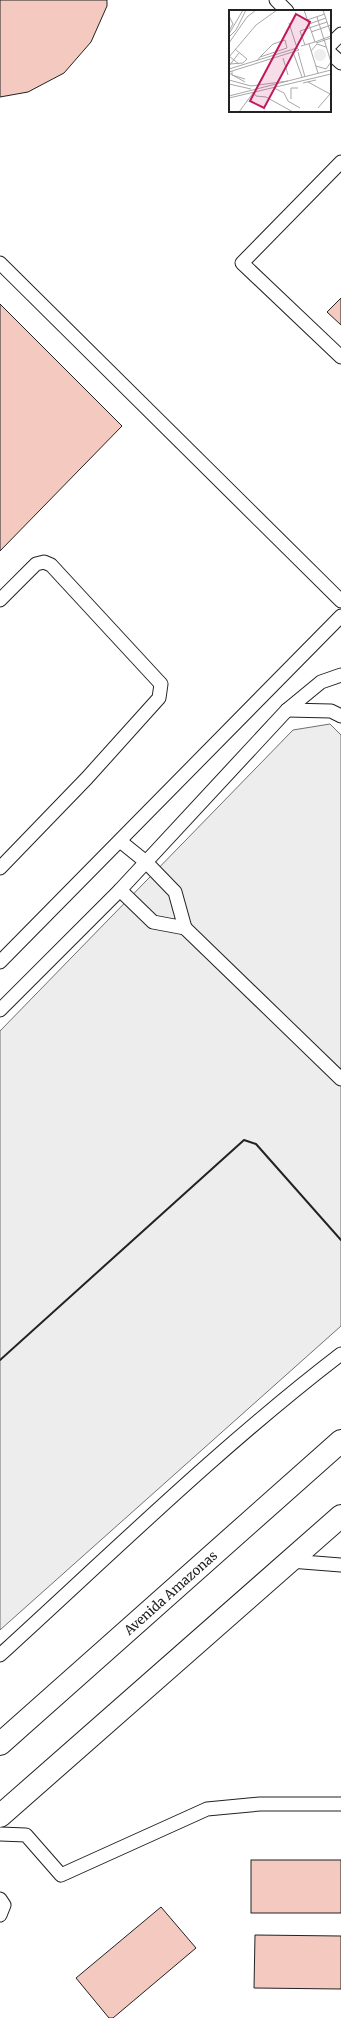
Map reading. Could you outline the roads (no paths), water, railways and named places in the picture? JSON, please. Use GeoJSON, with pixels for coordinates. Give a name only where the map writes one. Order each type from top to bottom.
{"type":"FeatureCollection","features":[{"type":"Feature","properties":{"kind":"main road","name":"Avenida Amazonas"},"geometry":{"type":"LineString","coordinates":[[0,1744],[341,1441]]}},
{"type":"Feature","properties":{"kind":"main road"},"geometry":{"type":"LineString","coordinates":[[0,1816],[341,1516]]}},
{"type":"Feature","properties":{"kind":"lane"},"geometry":{"type":"LineString","coordinates":[[276,0],[286,10]]}},
{"type":"Feature","properties":{"kind":"lane"},"geometry":{"type":"LineString","coordinates":[[331,44],[341,34]]}},
{"type":"Feature","properties":{"kind":"lane"},"geometry":{"type":"LineString","coordinates":[[331,54],[341,63]]}},
{"type":"Feature","properties":{"kind":"lane"},"geometry":{"type":"LineString","coordinates":[[341,162],[242,263],[341,357]]}},
{"type":"Feature","properties":{"kind":"lane"},"geometry":{"type":"LineString","coordinates":[[0,263],[341,601]]}},
{"type":"Feature","properties":{"kind":"lane"},"geometry":{"type":"LineString","coordinates":[[0,600],[36,564],[44,562],[51,565],[161,684],[159,698],[155,703],[87,778],[0,868]]}},
{"type":"Feature","properties":{"kind":"lane"},"geometry":{"type":"LineString","coordinates":[[0,962],[341,616]]}},
{"type":"Feature","properties":{"kind":"lane"},"geometry":{"type":"LineString","coordinates":[[0,1010],[120,890],[287,710],[322,682],[341,674]]}},
{"type":"Feature","properties":{"kind":"lane"},"geometry":{"type":"LineString","coordinates":[[287,710],[331,711],[341,716]]}},
{"type":"Feature","properties":{"kind":"lane"},"geometry":{"type":"LineString","coordinates":[[120,841],[146,862],[175,892],[185,928],[341,1079]]}},
{"type":"Feature","properties":{"kind":"lane"},"geometry":{"type":"LineString","coordinates":[[120,890],[153,922],[185,928]]}},
{"type":"Feature","properties":{"kind":"lane"},"geometry":{"type":"LineString","coordinates":[[0,1655],[200,1472],[310,1377],[341,1354]]}},
{"type":"Feature","properties":{"kind":"lane"},"geometry":{"type":"LineString","coordinates":[[290,1561],[341,1565]]}},
{"type":"Feature","properties":{"kind":"lane"},"geometry":{"type":"LineString","coordinates":[[0,1834],[26,1835],[61,1875],[207,1810],[260,1804],[341,1804]]}},
{"type":"Feature","properties":{"kind":"lane"},"geometry":{"type":"LineString","coordinates":[[0,1899],[4,1905],[0,1915]]}}]}
